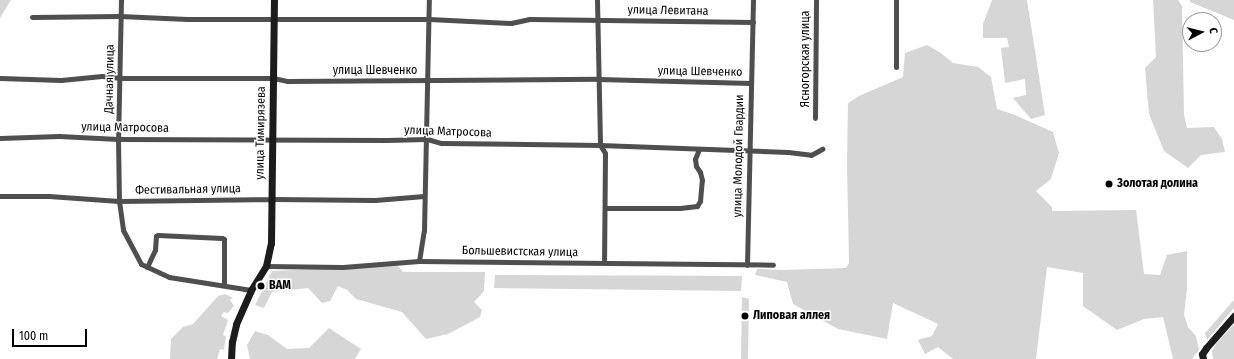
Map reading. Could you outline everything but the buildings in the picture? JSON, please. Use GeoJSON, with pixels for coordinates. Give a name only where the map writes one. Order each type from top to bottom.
{"type":"FeatureCollection","features":[{"type":"Feature","properties":{"kind":"street","name":"Дачная улица"},"geometry":{"type":"LineString","coordinates":[[121,0],[118,138],[119,201],[123,230],[140,264],[147,267]]}},
{"type":"Feature","properties":{"kind":"street","name":"улица Тимирязева"},"geometry":{"type":"LineString","coordinates":[[231,359],[232,342],[236,324],[251,290],[266,266],[271,243],[274,0]]}},
{"type":"Feature","properties":{"kind":"street"},"geometry":{"type":"LineString","coordinates":[[419,261],[424,231],[429,0]]}},
{"type":"Feature","properties":{"kind":"street"},"geometry":{"type":"LineString","coordinates":[[597,0],[600,145],[606,153],[604,263]]}},
{"type":"Feature","properties":{"kind":"street","name":"улица Молодой Гвардии"},"geometry":{"type":"LineString","coordinates":[[747,265],[754,0]]}},
{"type":"Feature","properties":{"kind":"street","name":"Ясногорская улица"},"geometry":{"type":"LineString","coordinates":[[815,118],[816,0]]}},
{"type":"Feature","properties":{"kind":"street"},"geometry":{"type":"LineString","coordinates":[[896,0],[896,67]]}},
{"type":"Feature","properties":{"kind":"street","name":"улица Левитана"},"geometry":{"type":"LineString","coordinates":[[32,17],[120,16],[187,19],[429,19],[511,23],[530,19],[753,22]]}},
{"type":"Feature","properties":{"kind":"street","name":"улица Шевченко"},"geometry":{"type":"LineString","coordinates":[[0,78],[61,80],[102,76],[120,78],[273,78],[287,81],[598,80],[751,83]]}},
{"type":"Feature","properties":{"kind":"street","name":"улица Матросова"},"geometry":{"type":"LineString","coordinates":[[0,138],[59,136],[118,138],[427,139],[441,143],[600,145],[800,152],[811,155],[822,149]]}},
{"type":"Feature","properties":{"kind":"street"},"geometry":{"type":"LineString","coordinates":[[605,208],[666,208],[697,206],[700,201],[702,180],[700,172],[696,166],[696,159],[699,149]]}},
{"type":"Feature","properties":{"kind":"street","name":"Фестивальная улица"},"geometry":{"type":"LineString","coordinates":[[0,196],[49,196],[119,201],[272,199],[375,200],[424,196]]}},
{"type":"Feature","properties":{"kind":"street"},"geometry":{"type":"LineString","coordinates":[[224,285],[224,239],[156,236],[155,250],[147,267],[169,277],[251,290]]}},
{"type":"Feature","properties":{"kind":"street","name":"Большевистская улица"},"geometry":{"type":"LineString","coordinates":[[266,266],[344,267],[419,261],[773,265]]}},
{"type":"Feature","properties":{"kind":"street"},"geometry":{"type":"LineString","coordinates":[[1203,359],[1202,354],[1206,348],[1234,316]]}},
{"type":"Feature","properties":{"kind":"shaded area"},"geometry":{"type":"Polygon","coordinates":[[[0,0],[11,0],[0,18],[0,0]]]}},
{"type":"Feature","properties":{"kind":"shaded area"},"geometry":{"type":"Polygon","coordinates":[[[992,0],[1027,0],[1045,115],[1031,119],[1013,98],[1026,95],[1025,79],[1005,83],[1001,48],[1009,47],[1007,38],[983,38],[983,24],[992,0]]]}},
{"type":"Feature","properties":{"kind":"shaded area"},"geometry":{"type":"Polygon","coordinates":[[[1153,0],[1178,0],[1182,6],[1184,115],[1187,128],[1214,127],[1222,139],[1225,152],[1201,155],[1188,168],[1164,151],[1149,114],[1145,68],[1156,57],[1153,0]]]}},
{"type":"Feature","properties":{"kind":"shaded area"},"geometry":{"type":"Polygon","coordinates":[[[1190,0],[1234,0],[1234,20],[1222,15],[1222,12],[1214,12],[1190,2],[1190,0]]]}},
{"type":"Feature","properties":{"kind":"shaded area"},"geometry":{"type":"Polygon","coordinates":[[[927,45],[941,53],[953,63],[978,67],[991,77],[997,109],[1015,115],[1053,132],[1059,153],[1051,179],[1036,191],[1052,207],[1052,211],[1136,210],[1144,274],[1160,275],[1167,255],[1187,251],[1187,289],[1184,315],[1188,327],[1196,336],[1199,350],[1192,359],[1173,359],[1163,317],[1144,319],[1117,330],[1083,306],[1083,273],[1047,267],[1036,359],[953,359],[938,347],[925,354],[918,340],[932,336],[938,324],[893,303],[887,339],[838,329],[793,304],[787,282],[755,275],[757,269],[783,270],[846,268],[849,263],[847,163],[848,103],[859,96],[903,77],[905,53],[927,45]]]}},
{"type":"Feature","properties":{"kind":"shaded area"},"geometry":{"type":"Polygon","coordinates":[[[398,266],[403,272],[485,272],[484,291],[474,302],[482,310],[480,317],[448,334],[426,339],[402,312],[356,299],[347,290],[338,286],[330,301],[322,303],[308,288],[272,292],[264,308],[255,305],[272,271],[398,266]]]}},
{"type":"Feature","properties":{"kind":"shaded area"},"geometry":{"type":"Polygon","coordinates":[[[495,275],[742,276],[741,291],[494,288],[495,275]]]}},
{"type":"Feature","properties":{"kind":"shaded area"},"geometry":{"type":"Polygon","coordinates":[[[225,294],[233,298],[230,300],[234,306],[228,313],[224,312],[221,316],[228,320],[223,335],[226,336],[224,350],[220,349],[217,359],[170,359],[171,339],[183,327],[193,324],[218,296],[225,294]]]}},
{"type":"Feature","properties":{"kind":"shaded area"},"geometry":{"type":"Polygon","coordinates":[[[742,297],[749,299],[748,359],[741,359],[742,297]]]}},
{"type":"Feature","properties":{"kind":"shaded area"},"geometry":{"type":"Polygon","coordinates":[[[1234,300],[1234,308],[1207,340],[1205,333],[1234,300]]]}},
{"type":"Feature","properties":{"kind":"shaded area"},"geometry":{"type":"Polygon","coordinates":[[[1234,324],[1234,359],[1213,359],[1212,351],[1216,344],[1234,324]]]}},
{"type":"Feature","properties":{"kind":"shaded area"},"geometry":{"type":"Polygon","coordinates":[[[329,328],[361,349],[355,359],[250,359],[247,345],[255,331],[268,335],[287,349],[309,348],[329,328]]]}},
{"type":"Feature","properties":{"kind":"place","name":"Золотая долина"},"geometry":{"type":"Point","coordinates":[1109,184]}},
{"type":"Feature","properties":{"kind":"place","name":"BAM"},"geometry":{"type":"Point","coordinates":[261,286]}},
{"type":"Feature","properties":{"kind":"place","name":"Липовая аллея"},"geometry":{"type":"Point","coordinates":[745,316]}}]}
